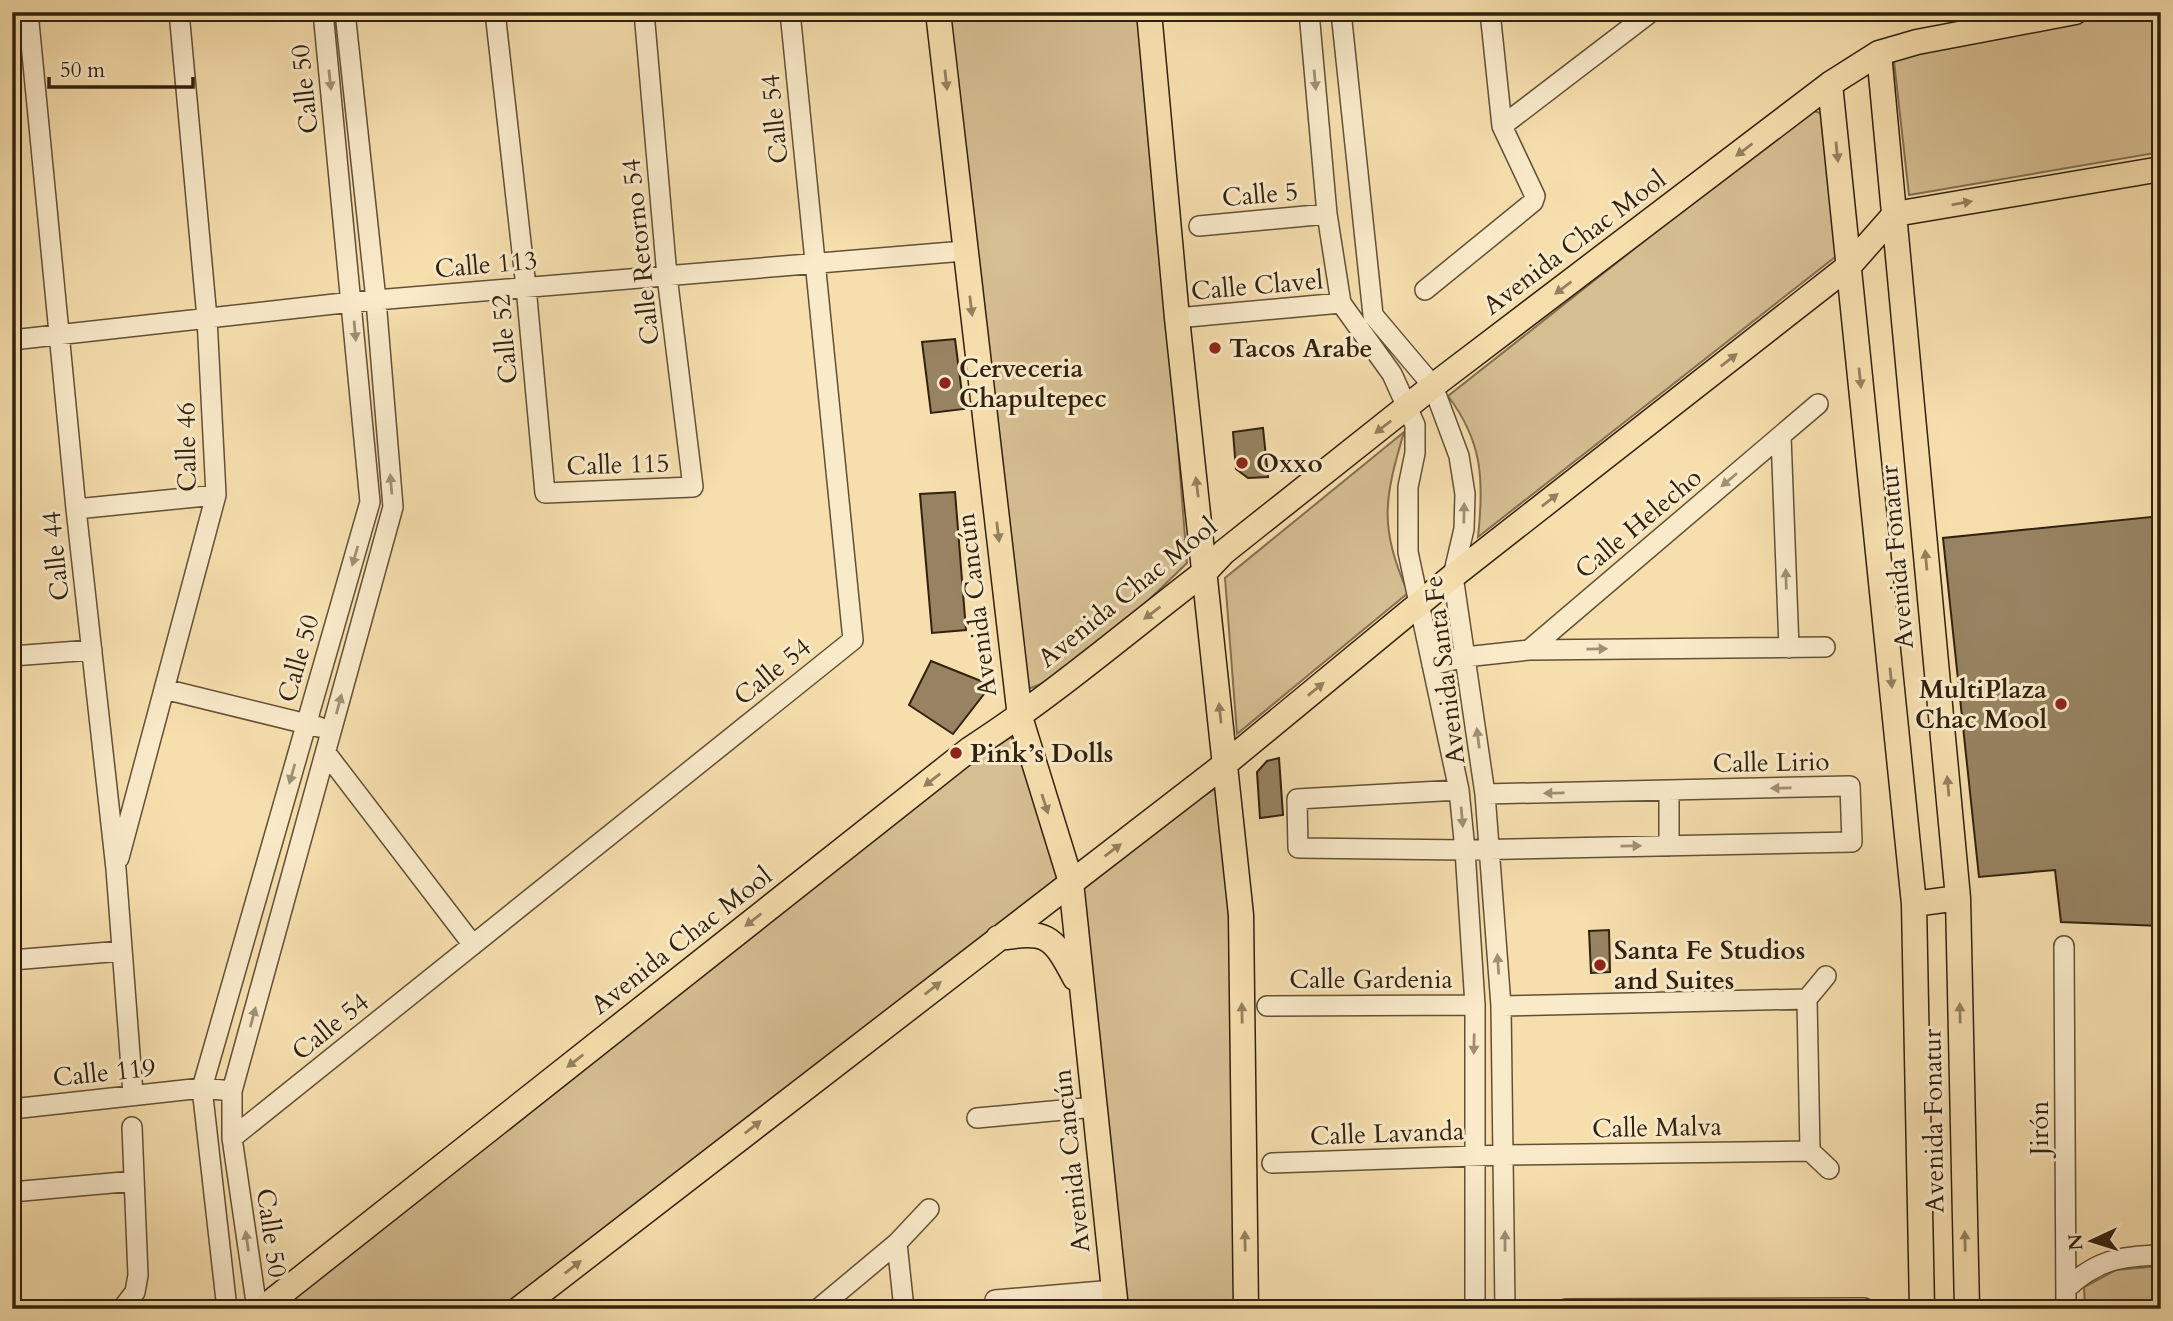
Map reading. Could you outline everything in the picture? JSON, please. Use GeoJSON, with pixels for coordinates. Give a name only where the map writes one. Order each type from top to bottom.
{"type":"FeatureCollection","features":[{"type":"Feature","properties":{"kind":"main road","name":"Avenida Cancún"},"geometry":{"type":"LineString","coordinates":[[938,12],[1020,717],[1071,881],[1115,1299]]}},
{"type":"Feature","properties":{"kind":"main road"},"geometry":{"type":"LineString","coordinates":[[1150,12],[1177,318],[1211,557],[1225,764],[1241,915],[1246,1309]]}},
{"type":"Feature","properties":{"kind":"main road","name":"Avenida Chac Mool"},"geometry":{"type":"LineString","coordinates":[[264,1308],[970,750],[1020,717],[1211,557],[1830,84],[1879,53],[1917,42],[2075,12]]}},
{"type":"Feature","properties":{"kind":"main road","name":"Avenida Fonatur"},"geometry":{"type":"LineString","coordinates":[[1879,53],[1958,898],[1967,1309]]}},
{"type":"Feature","properties":{"kind":"main road","name":"Avenida Fonatur"},"geometry":{"type":"LineString","coordinates":[[1830,84],[1914,904],[1922,1309]]}},
{"type":"Feature","properties":{"kind":"main road"},"geometry":{"type":"LineString","coordinates":[[519,1309],[1225,764],[1453,576],[1849,267],[1895,214],[2161,169]]}},
{"type":"Feature","properties":{"kind":"main road"},"geometry":{"type":"LineString","coordinates":[[1914,904],[1958,898]]}},
{"type":"Feature","properties":{"kind":"main road"},"geometry":{"type":"LineString","coordinates":[[997,938],[1033,933],[1047,939],[1060,950],[1083,993]]}},
{"type":"Feature","properties":{"kind":"street","name":"Calle 44"},"geometry":{"type":"LineString","coordinates":[[28,12],[76,509],[117,869],[132,1094]]}},
{"type":"Feature","properties":{"kind":"street","name":"Calle 46"},"geometry":{"type":"LineString","coordinates":[[117,869],[216,495],[207,318],[179,12]]}},
{"type":"Feature","properties":{"kind":"street","name":"Calle 50"},"geometry":{"type":"LineString","coordinates":[[227,1309],[202,1088],[370,502],[323,12]]}},
{"type":"Feature","properties":{"kind":"street","name":"Calle 50"},"geometry":{"type":"LineString","coordinates":[[264,1308],[232,1138],[232,1091],[393,507],[376,300],[345,12]]}},
{"type":"Feature","properties":{"kind":"street","name":"Calle 52"},"geometry":{"type":"LineString","coordinates":[[495,12],[526,287],[545,494]]}},
{"type":"Feature","properties":{"kind":"street","name":"Calle Retorno 54"},"geometry":{"type":"LineString","coordinates":[[644,12],[667,276],[693,487]]}},
{"type":"Feature","properties":{"kind":"street","name":"Calle 54"},"geometry":{"type":"LineString","coordinates":[[232,1138],[853,640],[790,12]]}},
{"type":"Feature","properties":{"kind":"street","name":"Avenida Santa Fe"},"geometry":{"type":"LineString","coordinates":[[1309,12],[1326,214],[1341,303],[1392,374],[1415,425],[1415,453],[1406,519],[1418,605],[1460,790],[1465,850],[1475,1005],[1475,1309]]}},
{"type":"Feature","properties":{"kind":"street","name":"Avenida Santa Fe"},"geometry":{"type":"LineString","coordinates":[[1341,12],[1373,315],[1433,386],[1460,456],[1465,494],[1464,529],[1453,576],[1485,794],[1501,1006],[1505,1309]]}},
{"type":"Feature","properties":{"kind":"street"},"geometry":{"type":"LineString","coordinates":[[1424,290],[1533,202],[1534,190],[1502,125],[1490,12]]}},
{"type":"Feature","properties":{"kind":"street"},"geometry":{"type":"LineString","coordinates":[[1502,125],[1651,12]]}},
{"type":"Feature","properties":{"kind":"street","name":"Calle 5"},"geometry":{"type":"LineString","coordinates":[[1199,226],[1326,214]]}},
{"type":"Feature","properties":{"kind":"street","name":"Calle 113"},"geometry":{"type":"LineString","coordinates":[[12,340],[352,302],[964,251]]}},
{"type":"Feature","properties":{"kind":"street","name":"Calle Clavel"},"geometry":{"type":"LineString","coordinates":[[1177,318],[1341,303]]}},
{"type":"Feature","properties":{"kind":"street","name":"Calle Helecho"},"geometry":{"type":"LineString","coordinates":[[1529,650],[1818,404]]}},
{"type":"Feature","properties":{"kind":"street"},"geometry":{"type":"LineString","coordinates":[[1781,436],[1789,648]]}},
{"type":"Feature","properties":{"kind":"street","name":"Calle 115"},"geometry":{"type":"LineString","coordinates":[[545,494],[693,487]]}},
{"type":"Feature","properties":{"kind":"street"},"geometry":{"type":"LineString","coordinates":[[76,509],[216,495]]}},
{"type":"Feature","properties":{"kind":"street"},"geometry":{"type":"LineString","coordinates":[[1432,665],[1465,657],[1529,650],[1825,647]]}},
{"type":"Feature","properties":{"kind":"street"},"geometry":{"type":"LineString","coordinates":[[12,656],[92,650]]}},
{"type":"Feature","properties":{"kind":"street"},"geometry":{"type":"LineString","coordinates":[[164,689],[332,731]]}},
{"type":"Feature","properties":{"kind":"street"},"geometry":{"type":"LineString","coordinates":[[326,753],[473,945]]}},
{"type":"Feature","properties":{"kind":"street","name":"Calle Lirio"},"geometry":{"type":"LineString","coordinates":[[1460,790],[1297,799],[1298,848],[1465,850],[1852,842],[1850,786],[1485,794]]}},
{"type":"Feature","properties":{"kind":"street"},"geometry":{"type":"LineString","coordinates":[[1669,790],[1670,846]]}},
{"type":"Feature","properties":{"kind":"street","name":"Jirón"},"geometry":{"type":"LineString","coordinates":[[2064,946],[2066,1309]]}},
{"type":"Feature","properties":{"kind":"street"},"geometry":{"type":"LineString","coordinates":[[12,960],[122,951]]}},
{"type":"Feature","properties":{"kind":"street"},"geometry":{"type":"LineString","coordinates":[[1826,976],[1807,999],[1810,1151],[1829,1169]]}},
{"type":"Feature","properties":{"kind":"street"},"geometry":{"type":"LineString","coordinates":[[1501,1006],[1807,999]]}},
{"type":"Feature","properties":{"kind":"street","name":"Calle Gardenia"},"geometry":{"type":"LineString","coordinates":[[1267,1006],[1475,1005]]}},
{"type":"Feature","properties":{"kind":"street","name":"Calle 119"},"geometry":{"type":"LineString","coordinates":[[12,1109],[202,1088],[232,1091]]}},
{"type":"Feature","properties":{"kind":"street"},"geometry":{"type":"LineString","coordinates":[[977,1118],[1095,1107]]}},
{"type":"Feature","properties":{"kind":"street"},"geometry":{"type":"LineString","coordinates":[[122,1309],[135,1292],[138,1275],[132,1127]]}},
{"type":"Feature","properties":{"kind":"street","name":"Calle Malva"},"geometry":{"type":"LineString","coordinates":[[1504,1155],[1810,1151]]}},
{"type":"Feature","properties":{"kind":"street","name":"Calle Lavanda"},"geometry":{"type":"LineString","coordinates":[[1272,1163],[1504,1155]]}},
{"type":"Feature","properties":{"kind":"street"},"geometry":{"type":"LineString","coordinates":[[12,1192],[134,1181]]}},
{"type":"Feature","properties":{"kind":"street"},"geometry":{"type":"LineString","coordinates":[[818,1309],[897,1243],[929,1209]]}},
{"type":"Feature","properties":{"kind":"street"},"geometry":{"type":"LineString","coordinates":[[897,1243],[904,1309]]}},
{"type":"Feature","properties":{"kind":"street"},"geometry":{"type":"LineString","coordinates":[[2067,1288],[2087,1269],[2111,1260],[2161,1255]]}},
{"type":"Feature","properties":{"kind":"street"},"geometry":{"type":"LineString","coordinates":[[995,1300],[1115,1299]]}},
{"type":"Feature","properties":{"kind":"street"},"geometry":{"type":"LineString","coordinates":[[1566,1309],[1864,1308]]}},
{"type":"Feature","properties":{"kind":"shaded area"},"geometry":{"type":"Polygon","coordinates":[[[950,12],[1144,12],[1187,563],[1075,671],[1028,689],[950,12]]]}},
{"type":"Feature","properties":{"kind":"shaded area"},"geometry":{"type":"Polygon","coordinates":[[[2161,13],[2161,152],[1909,195],[1894,61],[1921,52],[2107,15],[2161,13]]]}},
{"type":"Feature","properties":{"kind":"shaded area"},"geometry":{"type":"Polygon","coordinates":[[[1810,110],[1824,114],[1839,254],[1478,537],[1481,498],[1478,463],[1468,430],[1448,396],[1810,110]]]}},
{"type":"Feature","properties":{"kind":"shaded area"},"geometry":{"type":"Polygon","coordinates":[[[1404,432],[1392,476],[1388,513],[1392,549],[1408,593],[1237,734],[1225,578],[1404,432]]]}},
{"type":"Feature","properties":{"kind":"shaded area"},"geometry":{"type":"Polygon","coordinates":[[[1009,734],[1038,782],[1062,879],[517,1309],[261,1309],[1009,734]]]}},
{"type":"Feature","properties":{"kind":"shaded area"},"geometry":{"type":"Polygon","coordinates":[[[1215,789],[1242,1005],[1246,1309],[1116,1309],[1079,884],[1112,851],[1215,789]]]}},
{"type":"Feature","properties":{"kind":"shaded area"},"geometry":{"type":"Polygon","coordinates":[[[2161,1266],[2161,1309],[2085,1309],[2084,1287],[2116,1270],[2161,1266]]]}},
{"type":"Feature","properties":{"kind":"building"},"geometry":{"type":"Polygon","coordinates":[[[955,339],[964,409],[931,413],[922,342],[955,339]]]}},
{"type":"Feature","properties":{"kind":"building"},"geometry":{"type":"Polygon","coordinates":[[[1263,428],[1268,477],[1248,478],[1236,469],[1233,432],[1263,428]]]}},
{"type":"Feature","properties":{"kind":"building"},"geometry":{"type":"Polygon","coordinates":[[[955,492],[966,630],[932,633],[920,494],[955,492]]]}},
{"type":"Feature","properties":{"kind":"building","name":"MultiPlaza Chac Mool"},"geometry":{"type":"Polygon","coordinates":[[[2161,516],[2161,926],[2061,922],[2055,870],[1979,877],[1943,538],[2161,516]]]}},
{"type":"Feature","properties":{"kind":"building"},"geometry":{"type":"Polygon","coordinates":[[[931,661],[991,685],[953,734],[909,705],[931,661]]]}},
{"type":"Feature","properties":{"kind":"building"},"geometry":{"type":"Polygon","coordinates":[[[1279,758],[1283,815],[1260,818],[1257,772],[1267,761],[1279,758]]]}},
{"type":"Feature","properties":{"kind":"building"},"geometry":{"type":"Polygon","coordinates":[[[1609,930],[1610,972],[1591,973],[1589,931],[1609,930]]]}},
{"type":"Feature","properties":{"kind":"place","name":"Tacos Arabe"},"geometry":{"type":"Point","coordinates":[1215,348]}},
{"type":"Feature","properties":{"kind":"place","name":"Cerveceria Chapultepec"},"geometry":{"type":"Point","coordinates":[945,383]}},
{"type":"Feature","properties":{"kind":"place","name":"Oxxo"},"geometry":{"type":"Point","coordinates":[1242,463]}},
{"type":"Feature","properties":{"kind":"place","name":"MultiPlaza Chac Mool"},"geometry":{"type":"Point","coordinates":[2061,704]}},
{"type":"Feature","properties":{"kind":"place","name":"Pink’s Dolls"},"geometry":{"type":"Point","coordinates":[956,753]}},
{"type":"Feature","properties":{"kind":"place","name":"Santa Fe Studios and Suites"},"geometry":{"type":"Point","coordinates":[1600,965]}}]}
